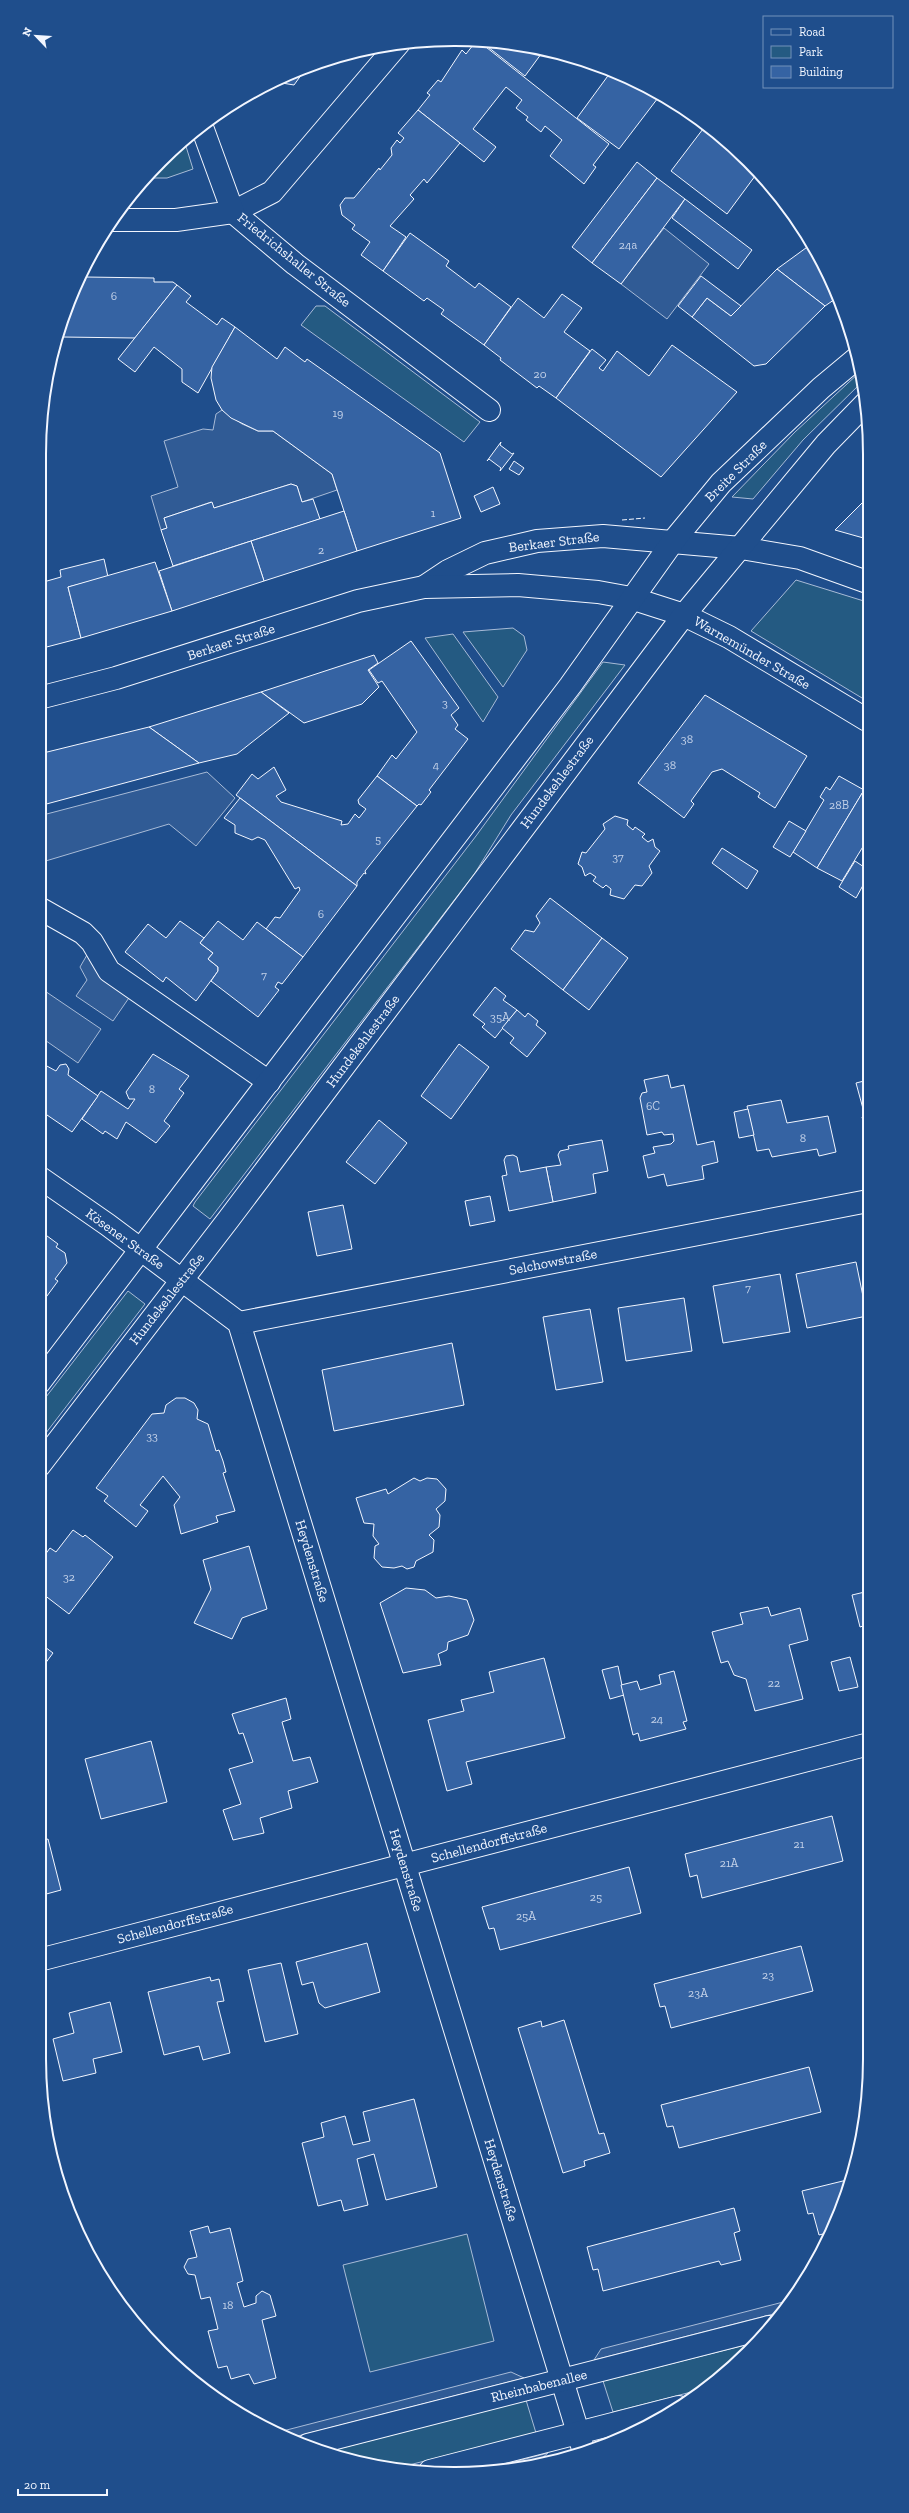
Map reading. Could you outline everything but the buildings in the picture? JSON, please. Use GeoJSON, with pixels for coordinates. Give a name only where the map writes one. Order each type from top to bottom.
{"type":"FeatureCollection","features":[{"type":"Feature","properties":{"kind":"street","name":"Friedrichshaller Straße"},"geometry":{"type":"LineString","coordinates":[[392,51],[272,192],[233,212],[295,264],[488,410]]}},
{"type":"Feature","properties":{"kind":"street"},"geometry":{"type":"LineString","coordinates":[[120,220],[176,220],[233,212],[204,132]]}},
{"type":"Feature","properties":{"kind":"street","name":"Breite Straße"},"geometry":{"type":"LineString","coordinates":[[631,598],[674,540],[722,483],[821,388],[852,362]]}},
{"type":"Feature","properties":{"kind":"street"},"geometry":{"type":"LineString","coordinates":[[684,615],[826,444],[861,409]]}},
{"type":"Feature","properties":{"kind":"street","name":"Berkaer Straße"},"geometry":{"type":"LineString","coordinates":[[424,587],[448,571],[485,553],[531,542],[603,536],[674,540],[741,548]]}},
{"type":"Feature","properties":{"kind":"street"},"geometry":{"type":"LineString","coordinates":[[741,548],[800,558],[863,581]]}},
{"type":"Feature","properties":{"kind":"street","name":"Berkaer Straße"},"geometry":{"type":"LineString","coordinates":[[46,696],[116,678],[358,601],[424,587],[552,586],[631,598]]}},
{"type":"Feature","properties":{"kind":"street"},"geometry":{"type":"LineString","coordinates":[[46,1374],[570,686],[631,598]]}},
{"type":"Feature","properties":{"kind":"street","name":"Warnemünder Straße"},"geometry":{"type":"LineString","coordinates":[[631,598],[684,615],[729,637],[863,718]]}},
{"type":"Feature","properties":{"kind":"street","name":"Hundekehlestraße"},"geometry":{"type":"LineString","coordinates":[[46,1457],[182,1280],[684,615]]}},
{"type":"Feature","properties":{"kind":"street"},"geometry":{"type":"LineString","coordinates":[[46,912],[83,933],[92,942],[109,971],[269,1082]]}},
{"type":"Feature","properties":{"kind":"street","name":"Kösener Straße"},"geometry":{"type":"LineString","coordinates":[[46,1182],[211,1301],[239,1323]]}},
{"type":"Feature","properties":{"kind":"street","name":"Selchowstraße"},"geometry":{"type":"LineString","coordinates":[[239,1323],[863,1202]]}},
{"type":"Feature","properties":{"kind":"street","name":"Heydenstraße"},"geometry":{"type":"LineString","coordinates":[[239,1323],[581,2442]]}},
{"type":"Feature","properties":{"kind":"street","name":"Schellendorffstraße"},"geometry":{"type":"LineString","coordinates":[[46,1958],[863,1746]]}},
{"type":"Feature","properties":{"kind":"street","name":"Rheinbabenallee"},"geometry":{"type":"LineString","coordinates":[[317,2443],[761,2329]]}},
{"type":"Feature","properties":{"kind":"street"},"geometry":{"type":"LineString","coordinates":[[451,2467],[581,2442],[647,2418]]}},
{"type":"Feature","properties":{"kind":"green space"},"geometry":{"type":"Polygon","coordinates":[[[186,146],[193,169],[167,178],[154,178],[186,146]]]}},
{"type":"Feature","properties":{"kind":"green space"},"geometry":{"type":"Polygon","coordinates":[[[316,306],[325,306],[480,422],[464,442],[301,325],[316,306]]]}},
{"type":"Feature","properties":{"kind":"green space"},"geometry":{"type":"Polygon","coordinates":[[[855,376],[857,387],[803,440],[753,499],[732,497],[795,432],[855,376]]]}},
{"type":"Feature","properties":{"kind":"green space"},"geometry":{"type":"Polygon","coordinates":[[[796,580],[863,601],[863,699],[751,631],[796,580]]]}},
{"type":"Feature","properties":{"kind":"green space"},"geometry":{"type":"Polygon","coordinates":[[[513,628],[524,636],[527,650],[503,687],[463,632],[513,628]]]}},
{"type":"Feature","properties":{"kind":"green space"},"geometry":{"type":"Polygon","coordinates":[[[453,634],[498,697],[483,722],[425,638],[453,634]]]}},
{"type":"Feature","properties":{"kind":"green space"},"geometry":{"type":"Polygon","coordinates":[[[603,662],[625,665],[511,815],[475,873],[210,1219],[193,1206],[195,1202],[476,836],[603,662]]]}},
{"type":"Feature","properties":{"kind":"green space"},"geometry":{"type":"Polygon","coordinates":[[[128,1291],[145,1304],[46,1433],[46,1397],[128,1291]]]}},
{"type":"Feature","properties":{"kind":"green space"},"geometry":{"type":"Polygon","coordinates":[[[467,2234],[494,2341],[370,2372],[343,2265],[467,2234]]]}},
{"type":"Feature","properties":{"kind":"green space"},"geometry":{"type":"Polygon","coordinates":[[[745,2345],[724,2366],[689,2393],[613,2412],[603,2381],[745,2345]]]}},
{"type":"Feature","properties":{"kind":"green space"},"geometry":{"type":"Polygon","coordinates":[[[526,2400],[536,2433],[410,2465],[375,2459],[337,2449],[526,2400]]]}},
{"type":"Feature","properties":{"kind":"shaded area"},"geometry":{"type":"Polygon","coordinates":[[[664,228],[709,264],[667,319],[621,284],[664,228]]]}},
{"type":"Feature","properties":{"kind":"shaded area"},"geometry":{"type":"Polygon","coordinates":[[[222,410],[242,424],[258,431],[273,431],[332,474],[337,490],[302,502],[297,486],[291,484],[214,508],[211,502],[164,518],[167,528],[161,530],[151,496],[178,487],[164,441],[203,429],[213,430],[216,414],[222,410]]]}},
{"type":"Feature","properties":{"kind":"shaded area"},"geometry":{"type":"Polygon","coordinates":[[[207,772],[235,798],[196,846],[169,824],[46,861],[46,814],[207,772]]]}},
{"type":"Feature","properties":{"kind":"shaded area"},"geometry":{"type":"Polygon","coordinates":[[[91,948],[133,992],[113,1021],[76,996],[87,980],[80,967],[91,948]]]}},
{"type":"Feature","properties":{"kind":"shaded area"},"geometry":{"type":"Polygon","coordinates":[[[46,992],[101,1029],[78,1063],[46,1041],[46,992]]]}},
{"type":"Feature","properties":{"kind":"shaded area"},"geometry":{"type":"Polygon","coordinates":[[[782,2302],[773,2314],[594,2360],[601,2349],[782,2302]]]}},
{"type":"Feature","properties":{"kind":"shaded area"},"geometry":{"type":"Polygon","coordinates":[[[511,2372],[524,2378],[298,2436],[286,2430],[511,2372]]]}},
{"type":"Feature","properties":{"kind":"shaded area"},"geometry":{"type":"Polygon","coordinates":[[[548,2453],[544,2457],[505,2464],[548,2453]]]}},
{"type":"Feature","properties":{"kind":"fence"},"geometry":{"type":"LineString","coordinates":[[622,520],[645,518]]}}]}
